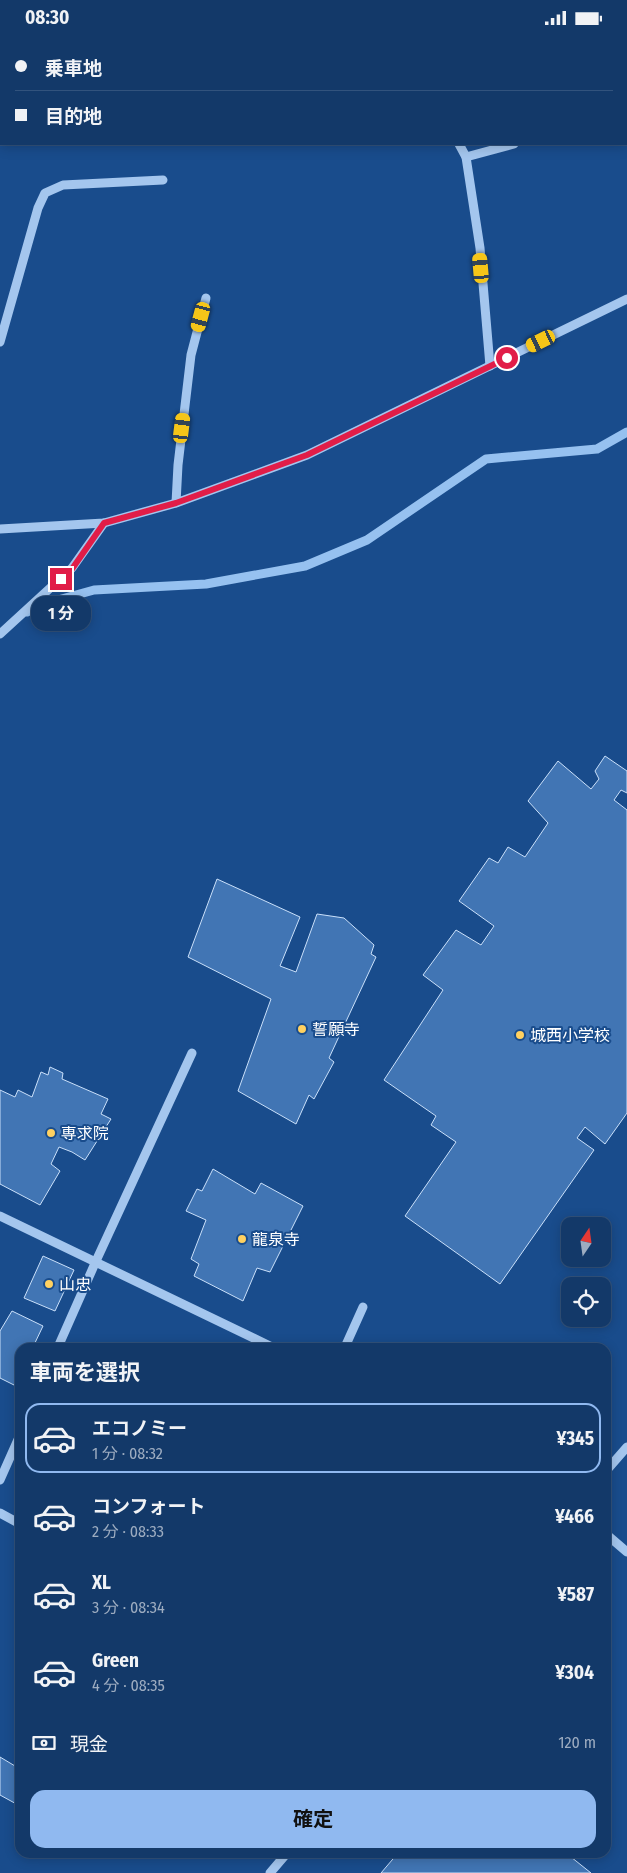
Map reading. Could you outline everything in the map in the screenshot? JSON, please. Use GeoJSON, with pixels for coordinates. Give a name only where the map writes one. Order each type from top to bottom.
{"type":"FeatureCollection","features":[{"type":"Feature","properties":{"kind":"street"},"geometry":{"type":"LineString","coordinates":[[460,145],[466,157],[480,248],[490,366]]}},
{"type":"Feature","properties":{"kind":"street"},"geometry":{"type":"LineString","coordinates":[[466,157],[510,145]]}},
{"type":"Feature","properties":{"kind":"street"},"geometry":{"type":"LineString","coordinates":[[0,342],[38,208],[46,193],[63,185],[164,180]]}},
{"type":"Feature","properties":{"kind":"street"},"geometry":{"type":"LineString","coordinates":[[176,503],[178,465],[191,355],[206,298]]}},
{"type":"Feature","properties":{"kind":"street"},"geometry":{"type":"LineString","coordinates":[[0,529],[104,523],[176,503],[307,455],[627,299]]}},
{"type":"Feature","properties":{"kind":"street"},"geometry":{"type":"LineString","coordinates":[[0,634],[72,569],[104,523]]}},
{"type":"Feature","properties":{"kind":"street"},"geometry":{"type":"LineString","coordinates":[[60,1343],[192,1053]]}},
{"type":"Feature","properties":{"kind":"street"},"geometry":{"type":"LineString","coordinates":[[0,1216],[264,1343]]}},
{"type":"Feature","properties":{"kind":"street"},"geometry":{"type":"LineString","coordinates":[[347,1343],[363,1307]]}},
{"type":"Feature","properties":{"kind":"street"},"geometry":{"type":"LineString","coordinates":[[0,1480],[15,1446]]}},
{"type":"Feature","properties":{"kind":"street"},"geometry":{"type":"LineString","coordinates":[[611,1465],[627,1447]]}},
{"type":"Feature","properties":{"kind":"street"},"geometry":{"type":"LineString","coordinates":[[0,1513],[15,1521]]}},
{"type":"Feature","properties":{"kind":"street"},"geometry":{"type":"LineString","coordinates":[[611,1539],[627,1552]]}},
{"type":"Feature","properties":{"kind":"street"},"geometry":{"type":"LineString","coordinates":[[270,1873],[283,1858]]}},
{"type":"Feature","properties":{"kind":"building","name":"城西小学校"},"geometry":{"type":"Polygon","coordinates":[[[605,756],[627,771],[627,793],[621,790],[614,800],[627,810],[627,1113],[605,1144],[585,1127],[577,1138],[594,1150],[500,1284],[405,1216],[456,1142],[431,1125],[436,1116],[384,1080],[443,990],[423,975],[456,930],[481,945],[494,926],[459,901],[489,858],[498,863],[508,847],[525,857],[548,823],[528,801],[558,761],[591,789],[599,779],[595,771],[605,756]]]}},
{"type":"Feature","properties":{"kind":"building","name":"誓願寺"},"geometry":{"type":"Polygon","coordinates":[[[217,879],[300,917],[280,966],[296,972],[317,914],[344,918],[374,945],[371,954],[376,957],[329,1058],[334,1062],[314,1099],[309,1095],[296,1124],[238,1091],[271,999],[188,957],[217,879]]]}},
{"type":"Feature","properties":{"kind":"building","name":"専求院"},"geometry":{"type":"Polygon","coordinates":[[[50,1067],[63,1073],[62,1079],[108,1099],[101,1114],[111,1119],[85,1160],[59,1147],[51,1164],[60,1171],[40,1205],[0,1184],[0,1090],[15,1097],[18,1090],[32,1097],[41,1072],[48,1075],[50,1067]]]}},
{"type":"Feature","properties":{"kind":"building","name":"龍泉寺"},"geometry":{"type":"Polygon","coordinates":[[[213,1169],[255,1194],[261,1183],[303,1206],[270,1272],[257,1268],[243,1301],[194,1276],[199,1264],[191,1259],[206,1220],[186,1211],[197,1189],[202,1191],[213,1169]]]}},
{"type":"Feature","properties":{"kind":"building","name":"山忠"},"geometry":{"type":"Polygon","coordinates":[[[43,1256],[74,1270],[55,1311],[24,1298],[43,1256]]]}},
{"type":"Feature","properties":{"kind":"building"},"geometry":{"type":"Polygon","coordinates":[[[12,1311],[43,1326],[35,1343],[15,1343],[14,1385],[0,1378],[0,1331],[12,1311]]]}},
{"type":"Feature","properties":{"kind":"building"},"geometry":{"type":"Polygon","coordinates":[[[0,1757],[15,1766],[15,1803],[0,1795],[0,1757]]]}},
{"type":"Feature","properties":{"kind":"building"},"geometry":{"type":"Polygon","coordinates":[[[394,1858],[572,1858],[591,1873],[381,1873],[394,1858]]]}},
{"type":"Feature","properties":{"kind":"waterway"},"geometry":{"type":"LineString","coordinates":[[27,612],[40,605],[94,590],[206,584],[305,566],[367,540],[486,459],[597,449],[627,432]]}},
{"type":"Feature","properties":{"kind":"place","name":"誓願寺"},"geometry":{"type":"Point","coordinates":[302,1029]}},
{"type":"Feature","properties":{"kind":"place","name":"城西小学校"},"geometry":{"type":"Point","coordinates":[520,1035]}},
{"type":"Feature","properties":{"kind":"place","name":"専求院"},"geometry":{"type":"Point","coordinates":[51,1133]}},
{"type":"Feature","properties":{"kind":"place","name":"龍泉寺"},"geometry":{"type":"Point","coordinates":[242,1239]}},
{"type":"Feature","properties":{"kind":"place","name":"山忠"},"geometry":{"type":"Point","coordinates":[49,1284]}},
{"type":"Feature","properties":{"kind":"route"},"geometry":{"type":"LineString","coordinates":[[61,579],[72,569],[104,523],[176,503],[307,455],[507,358]]}}]}
